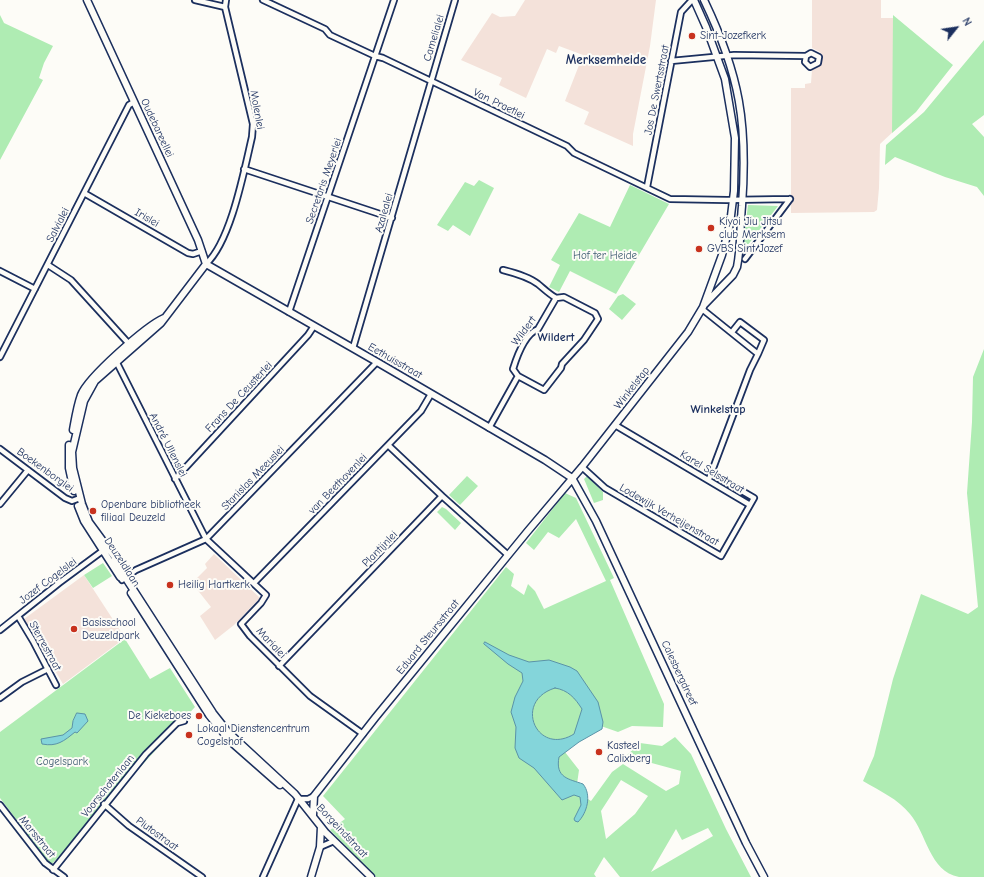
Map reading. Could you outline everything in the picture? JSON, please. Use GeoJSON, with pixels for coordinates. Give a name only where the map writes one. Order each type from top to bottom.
{"type":"FeatureCollection","features":[{"type":"Feature","properties":{"kind":"street","name":"Oudebareellei"},"geometry":{"type":"LineString","coordinates":[[87,0],[202,251],[206,264]]}},
{"type":"Feature","properties":{"kind":"street"},"geometry":{"type":"LineString","coordinates":[[195,0],[225,8]]}},
{"type":"Feature","properties":{"kind":"street","name":"Molenlei"},"geometry":{"type":"LineString","coordinates":[[206,264],[215,255],[229,223],[252,137],[252,124],[225,8],[226,0]]}},
{"type":"Feature","properties":{"kind":"street","name":"Van Praetlei"},"geometry":{"type":"LineString","coordinates":[[263,0],[325,29],[330,35],[375,56],[383,58],[567,146],[574,153],[637,184],[670,198],[742,200]]}},
{"type":"Feature","properties":{"kind":"street","name":"Secretaris Meyerlei"},"geometry":{"type":"LineString","coordinates":[[289,312],[394,0]]}},
{"type":"Feature","properties":{"kind":"street","name":"Camelialei"},"geometry":{"type":"LineString","coordinates":[[431,81],[455,0]]}},
{"type":"Feature","properties":{"kind":"street","name":"Winkelstap"},"geometry":{"type":"LineString","coordinates":[[693,0],[717,56],[725,79],[735,138],[733,200],[722,255],[703,308]]}},
{"type":"Feature","properties":{"kind":"street","name":"Jos De Swertsstraat"},"geometry":{"type":"LineString","coordinates":[[647,187],[681,12],[693,0]]}},
{"type":"Feature","properties":{"kind":"street","name":"Winkelstap"},"geometry":{"type":"LineString","coordinates":[[572,478],[616,425],[688,332],[703,308],[733,275],[737,267],[745,154],[743,124],[740,102],[728,56],[704,0]]}},
{"type":"Feature","properties":{"kind":"street"},"geometry":{"type":"LineString","coordinates":[[671,61],[717,56],[806,56]]}},
{"type":"Feature","properties":{"kind":"street","name":"Azalealei"},"geometry":{"type":"LineString","coordinates":[[353,348],[431,81]]}},
{"type":"Feature","properties":{"kind":"street","name":"Salvialei"},"geometry":{"type":"LineString","coordinates":[[0,357],[129,105],[134,102]]}},
{"type":"Feature","properties":{"kind":"street"},"geometry":{"type":"LineString","coordinates":[[244,169],[392,218]]}},
{"type":"Feature","properties":{"kind":"street","name":"Irislei"},"geometry":{"type":"LineString","coordinates":[[84,193],[188,253],[193,254],[202,251]]}},
{"type":"Feature","properties":{"kind":"street"},"geometry":{"type":"LineString","coordinates":[[742,200],[790,199],[745,259]]}},
{"type":"Feature","properties":{"kind":"street","name":"Eethuisstraat"},"geometry":{"type":"LineString","coordinates":[[206,264],[377,362],[572,478]]}},
{"type":"Feature","properties":{"kind":"street","name":"Deuzeldlaan"},"geometry":{"type":"LineString","coordinates":[[206,264],[161,324],[131,346],[89,382],[81,394],[68,452],[69,468],[84,521],[124,578],[209,715],[240,747],[296,794],[298,799]]}},
{"type":"Feature","properties":{"kind":"street"},"geometry":{"type":"LineString","coordinates":[[48,265],[71,280],[131,346]]}},
{"type":"Feature","properties":{"kind":"street"},"geometry":{"type":"LineString","coordinates":[[489,428],[518,376],[544,390],[577,345],[584,340],[598,319],[596,313],[564,297],[556,298],[543,290],[539,285],[513,272],[503,270]]}},
{"type":"Feature","properties":{"kind":"street"},"geometry":{"type":"LineString","coordinates":[[0,271],[34,289]]}},
{"type":"Feature","properties":{"kind":"street","name":"Wildert"},"geometry":{"type":"LineString","coordinates":[[518,376],[512,370],[520,351],[532,332],[538,329],[556,298]]}},
{"type":"Feature","properties":{"kind":"street"},"geometry":{"type":"LineString","coordinates":[[703,308],[758,354]]}},
{"type":"Feature","properties":{"kind":"street"},"geometry":{"type":"LineString","coordinates":[[709,479],[750,370],[764,340],[740,322],[732,332]]}},
{"type":"Feature","properties":{"kind":"street","name":"Frans De Ceusterlei"},"geometry":{"type":"LineString","coordinates":[[175,479],[308,335],[314,326]]}},
{"type":"Feature","properties":{"kind":"street","name":"André Ullenslei"},"geometry":{"type":"LineString","coordinates":[[115,360],[206,539]]}},
{"type":"Feature","properties":{"kind":"street","name":"Stanislas Meeuslei"},"geometry":{"type":"LineString","coordinates":[[124,578],[136,570],[206,539],[377,362]]}},
{"type":"Feature","properties":{"kind":"street","name":"van Beethovenlei"},"geometry":{"type":"LineString","coordinates":[[254,584],[420,411],[431,394]]}},
{"type":"Feature","properties":{"kind":"street","name":"Karel Selsstraat"},"geometry":{"type":"LineString","coordinates":[[616,425],[709,479],[750,505],[754,498],[711,473]]}},
{"type":"Feature","properties":{"kind":"street"},"geometry":{"type":"LineString","coordinates":[[388,445],[508,555]]}},
{"type":"Feature","properties":{"kind":"street","name":"Boekenborglei"},"geometry":{"type":"LineString","coordinates":[[0,449],[65,498],[72,501],[78,499]]}},
{"type":"Feature","properties":{"kind":"street","name":"Lodewijk Verheijenstraat"},"geometry":{"type":"LineString","coordinates":[[582,467],[605,488],[721,556],[750,505]]}},
{"type":"Feature","properties":{"kind":"street"},"geometry":{"type":"LineString","coordinates":[[0,504],[28,470]]}},
{"type":"Feature","properties":{"kind":"street","name":"Eduard Steursstraat"},"geometry":{"type":"LineString","coordinates":[[314,796],[572,478]]}},
{"type":"Feature","properties":{"kind":"street","name":"Calesbergdreef"},"geometry":{"type":"LineString","coordinates":[[572,478],[596,521],[746,843],[764,877]]}},
{"type":"Feature","properties":{"kind":"street","name":"Plantijnlei"},"geometry":{"type":"LineString","coordinates":[[279,666],[442,496]]}},
{"type":"Feature","properties":{"kind":"street","name":"Marialei"},"geometry":{"type":"LineString","coordinates":[[206,539],[266,595],[261,604],[241,624],[279,666],[310,696],[363,734]]}},
{"type":"Feature","properties":{"kind":"street","name":"Jozef Cogelslei"},"geometry":{"type":"LineString","coordinates":[[1,628],[105,549]]}},
{"type":"Feature","properties":{"kind":"street","name":"Sterrestraat"},"geometry":{"type":"LineString","coordinates":[[18,616],[56,685]]}},
{"type":"Feature","properties":{"kind":"street"},"geometry":{"type":"LineString","coordinates":[[0,698],[22,682],[48,669]]}},
{"type":"Feature","properties":{"kind":"street","name":"Voorschotenlaan"},"geometry":{"type":"LineString","coordinates":[[54,870],[104,804],[146,754],[177,723],[184,721]]}},
{"type":"Feature","properties":{"kind":"street"},"geometry":{"type":"LineString","coordinates":[[263,877],[298,799],[308,799],[314,796]]}},
{"type":"Feature","properties":{"kind":"street"},"geometry":{"type":"LineString","coordinates":[[312,815],[314,796]]}},
{"type":"Feature","properties":{"kind":"street","name":"Borgeindstraat"},"geometry":{"type":"LineString","coordinates":[[298,799],[334,841],[371,877]]}},
{"type":"Feature","properties":{"kind":"street","name":"Plutostraat"},"geometry":{"type":"LineString","coordinates":[[104,804],[129,826],[202,877]]}},
{"type":"Feature","properties":{"kind":"street","name":"Marsstraat"},"geometry":{"type":"LineString","coordinates":[[0,805],[45,862],[64,877]]}},
{"type":"Feature","properties":{"kind":"street"},"geometry":{"type":"LineString","coordinates":[[311,877],[320,848],[321,827]]}},
{"type":"Feature","properties":{"kind":"street"},"geometry":{"type":"LineString","coordinates":[[320,848],[334,841]]}},
{"type":"Feature","properties":{"kind":"shaded area"},"geometry":{"type":"Polygon","coordinates":[[[525,0],[656,0],[650,46],[633,134],[633,146],[584,124],[589,112],[565,101],[583,55],[559,46],[556,53],[547,49],[526,98],[499,85],[502,78],[461,60],[492,13],[500,17],[515,16],[525,0]]]}},
{"type":"Feature","properties":{"kind":"shaded area"},"geometry":{"type":"Polygon","coordinates":[[[812,0],[881,0],[881,18],[896,18],[895,130],[880,144],[879,188],[877,210],[874,212],[791,213],[791,88],[805,88],[805,84],[811,83],[812,70],[819,66],[822,59],[820,52],[812,48],[812,0]]]}},
{"type":"Feature","properties":{"kind":"shaded area"},"geometry":{"type":"Polygon","coordinates":[[[214,554],[260,598],[234,625],[215,640],[200,616],[211,607],[192,583],[207,568],[205,564],[214,554]]]}},
{"type":"Feature","properties":{"kind":"shaded area","name":"Basisschool Deuzeldpark"},"geometry":{"type":"Polygon","coordinates":[[[84,575],[125,638],[63,684],[24,619],[84,575]]]}},
{"type":"Feature","properties":{"kind":"green space"},"geometry":{"type":"Polygon","coordinates":[[[0,15],[4,23],[53,46],[44,63],[39,78],[43,80],[0,160],[0,15]]]}},
{"type":"Feature","properties":{"kind":"green space"},"geometry":{"type":"Polygon","coordinates":[[[893,15],[953,65],[916,112],[892,133],[893,15]]]}},
{"type":"Feature","properties":{"kind":"green space"},"geometry":{"type":"Polygon","coordinates":[[[984,40],[984,115],[972,124],[984,137],[984,196],[977,187],[945,177],[895,157],[885,165],[886,145],[924,112],[984,40]]]}},
{"type":"Feature","properties":{"kind":"green space"},"geometry":{"type":"Polygon","coordinates":[[[479,180],[494,188],[470,236],[453,225],[448,231],[437,225],[465,182],[474,186],[479,180]]]}},
{"type":"Feature","properties":{"kind":"green space","name":"Hof ter Heide"},"geometry":{"type":"Polygon","coordinates":[[[630,185],[669,204],[616,294],[570,271],[559,292],[549,287],[560,265],[551,260],[579,213],[610,227],[630,185]]]}},
{"type":"Feature","properties":{"kind":"green space"},"geometry":{"type":"Polygon","coordinates":[[[748,205],[778,206],[747,246],[743,245],[748,205]]]}},
{"type":"Feature","properties":{"kind":"green space"},"geometry":{"type":"Polygon","coordinates":[[[623,294],[636,304],[622,320],[609,309],[618,296],[623,294]]]}},
{"type":"Feature","properties":{"kind":"green space"},"geometry":{"type":"Polygon","coordinates":[[[984,349],[984,877],[959,877],[949,873],[935,860],[916,822],[900,804],[863,781],[874,756],[893,679],[921,594],[968,614],[978,607],[967,493],[972,422],[973,377],[984,349]]]}},
{"type":"Feature","properties":{"kind":"green space"},"geometry":{"type":"Polygon","coordinates":[[[467,476],[478,486],[460,505],[449,495],[467,476]]]}},
{"type":"Feature","properties":{"kind":"green space"},"geometry":{"type":"Polygon","coordinates":[[[587,476],[603,492],[603,500],[594,503],[584,479],[587,476]]]}},
{"type":"Feature","properties":{"kind":"green space"},"geometry":{"type":"Polygon","coordinates":[[[565,493],[576,498],[614,578],[610,580],[664,704],[663,727],[632,726],[618,732],[598,725],[561,747],[579,770],[576,791],[591,801],[612,772],[623,764],[666,791],[679,784],[681,771],[626,756],[640,743],[662,746],[675,737],[691,754],[726,829],[751,877],[620,877],[604,857],[594,874],[596,877],[376,877],[330,830],[345,819],[323,796],[506,567],[514,574],[511,586],[524,595],[528,584],[535,591],[544,609],[606,581],[576,519],[559,538],[548,532],[534,550],[526,543],[565,493]],[[621,780],[601,811],[606,839],[635,814],[648,796],[621,780]],[[708,828],[682,840],[676,829],[651,872],[713,836],[708,828]]]}},
{"type":"Feature","properties":{"kind":"green space"},"geometry":{"type":"Polygon","coordinates":[[[442,507],[461,523],[455,530],[437,512],[442,507]]]}},
{"type":"Feature","properties":{"kind":"green space"},"geometry":{"type":"Polygon","coordinates":[[[103,563],[112,576],[93,588],[84,575],[103,563]]]}},
{"type":"Feature","properties":{"kind":"green space","name":"Cogelspark"},"geometry":{"type":"Polygon","coordinates":[[[125,639],[150,679],[170,668],[195,707],[51,865],[0,798],[0,732],[125,639]]]}},
{"type":"Feature","properties":{"kind":"water"},"geometry":{"type":"Polygon","coordinates":[[[485,642],[509,655],[529,662],[549,660],[570,667],[577,671],[598,702],[603,722],[602,729],[579,742],[559,757],[558,764],[561,773],[568,779],[583,784],[586,788],[588,798],[586,809],[578,822],[574,819],[581,805],[580,797],[574,795],[562,800],[534,768],[519,758],[515,748],[516,727],[511,712],[515,697],[523,681],[522,673],[508,664],[484,644],[485,642]],[[555,688],[542,695],[535,704],[532,714],[534,724],[540,733],[549,738],[561,739],[574,734],[582,709],[571,695],[555,688]]]}},
{"type":"Feature","properties":{"kind":"water"},"geometry":{"type":"Polygon","coordinates":[[[77,713],[85,714],[88,721],[77,733],[75,732],[64,741],[56,744],[42,744],[41,739],[63,735],[72,728],[73,721],[77,713]]]}},
{"type":"Feature","properties":{"kind":"place","name":"Sint-Jozefkerk"},"geometry":{"type":"Point","coordinates":[692,36]}},
{"type":"Feature","properties":{"kind":"place","name":"Kiyoi Jiu Jitsu club Merksem"},"geometry":{"type":"Point","coordinates":[711,228]}},
{"type":"Feature","properties":{"kind":"place","name":"GVBS Sint Jozef"},"geometry":{"type":"Point","coordinates":[699,249]}},
{"type":"Feature","properties":{"kind":"place","name":"Openbare bibliotheek filiaal Deuzeld"},"geometry":{"type":"Point","coordinates":[93,511]}},
{"type":"Feature","properties":{"kind":"place","name":"Heilig Hartkerk"},"geometry":{"type":"Point","coordinates":[170,585]}},
{"type":"Feature","properties":{"kind":"place","name":"Basisschool Deuzeldpark"},"geometry":{"type":"Point","coordinates":[74,629]}},
{"type":"Feature","properties":{"kind":"place","name":"De Kiekeboes"},"geometry":{"type":"Point","coordinates":[199,716]}},
{"type":"Feature","properties":{"kind":"place","name":"Lokaal Dienstencentrum Cogelshof"},"geometry":{"type":"Point","coordinates":[189,735]}},
{"type":"Feature","properties":{"kind":"place","name":"Kasteel Calixberg"},"geometry":{"type":"Point","coordinates":[599,752]}},
{"type":"Feature","properties":{"kind":"district","name":"Merksemheide"},"geometry":{"type":"Point","coordinates":[606,60]}},
{"type":"Feature","properties":{"kind":"district","name":"Wildert"},"geometry":{"type":"Point","coordinates":[556,338]}},
{"type":"Feature","properties":{"kind":"district","name":"Winkelstap"},"geometry":{"type":"Point","coordinates":[718,410]}}]}
